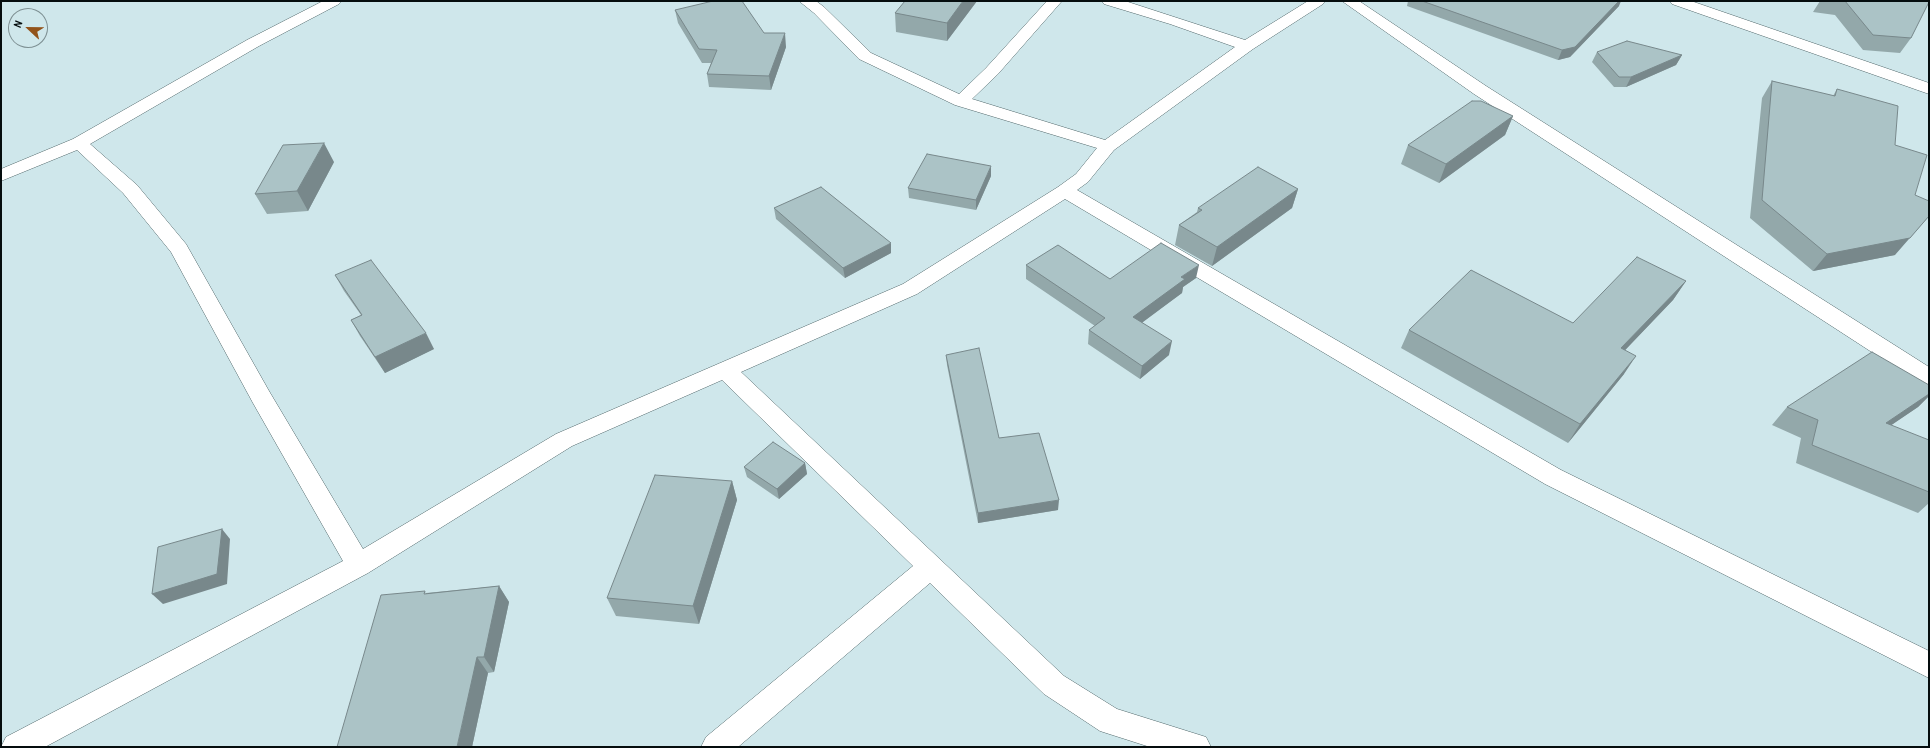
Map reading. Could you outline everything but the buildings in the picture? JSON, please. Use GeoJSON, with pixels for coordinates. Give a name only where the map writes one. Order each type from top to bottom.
{"type":"FeatureCollection","features":[{"type":"Feature","properties":{"kind":"street"},"geometry":{"type":"LineString","coordinates":[[1,176],[79,143],[253,44],[334,1]]}},
{"type":"Feature","properties":{"kind":"street"},"geometry":{"type":"LineString","coordinates":[[806,1],[820,10],[865,56],[961,101],[1108,146]]}},
{"type":"Feature","properties":{"kind":"street"},"geometry":{"type":"LineString","coordinates":[[961,101],[992,71],[1055,1]]}},
{"type":"Feature","properties":{"kind":"street"},"geometry":{"type":"LineString","coordinates":[[1108,1],[1175,21],[1247,46]]}},
{"type":"Feature","properties":{"kind":"street"},"geometry":{"type":"LineString","coordinates":[[16,747],[360,565],[564,440],[910,289],[1065,191],[1082,178],[1108,146],[1247,46],[1318,1]]}},
{"type":"Feature","properties":{"kind":"street"},"geometry":{"type":"LineString","coordinates":[[1349,1],[1514,112],[1929,378]]}},
{"type":"Feature","properties":{"kind":"street"},"geometry":{"type":"LineString","coordinates":[[1677,1],[1929,89]]}},
{"type":"Feature","properties":{"kind":"street"},"geometry":{"type":"LineString","coordinates":[[79,143],[130,189],[179,249],[261,397],[360,565]]}},
{"type":"Feature","properties":{"kind":"street"},"geometry":{"type":"LineString","coordinates":[[1065,191],[1553,477],[1929,665]]}},
{"type":"Feature","properties":{"kind":"street"},"geometry":{"type":"LineString","coordinates":[[725,370],[1054,685],[1110,721],[1196,747]]}},
{"type":"Feature","properties":{"kind":"street"},"geometry":{"type":"LineString","coordinates":[[716,747],[931,568]]}}]}
